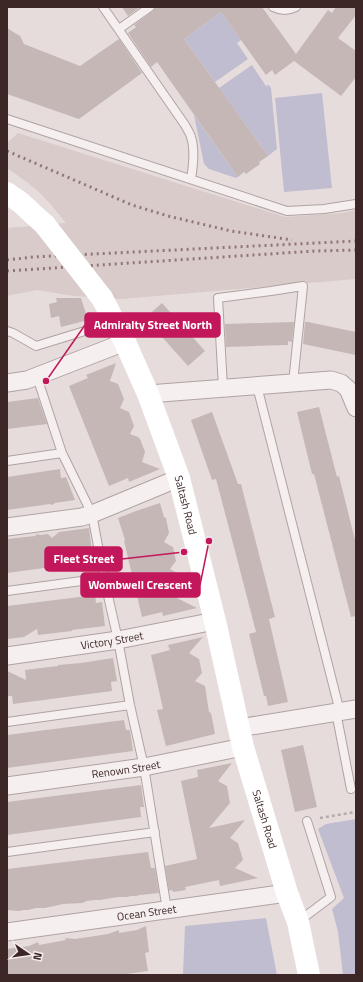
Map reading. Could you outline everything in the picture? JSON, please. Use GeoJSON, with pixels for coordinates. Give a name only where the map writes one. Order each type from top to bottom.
{"type":"FeatureCollection","features":[{"type":"Feature","properties":{"kind":"main road","name":"Saltash Road"},"geometry":{"type":"LineString","coordinates":[[7,193],[20,202],[46,225],[102,298],[148,394],[179,478],[215,621],[241,738],[287,893],[298,922],[310,975]]}},
{"type":"Feature","properties":{"kind":"street"},"geometry":{"type":"LineString","coordinates":[[7,383],[37,377],[124,342]]}},
{"type":"Feature","properties":{"kind":"street"},"geometry":{"type":"LineString","coordinates":[[148,394],[332,380],[341,383],[348,390],[356,408]]}},
{"type":"Feature","properties":{"kind":"street"},"geometry":{"type":"LineString","coordinates":[[7,527],[82,517],[179,478]]}},
{"type":"Feature","properties":{"kind":"street","name":"Victory Street"},"geometry":{"type":"LineString","coordinates":[[7,656],[118,640],[215,621]]}},
{"type":"Feature","properties":{"kind":"street","name":"Renown Street"},"geometry":{"type":"LineString","coordinates":[[7,786],[144,767],[241,738],[344,711]]}},
{"type":"Feature","properties":{"kind":"street","name":"Ocean Street"},"geometry":{"type":"LineString","coordinates":[[7,932],[287,893]]}},
{"type":"Feature","properties":{"kind":"lane"},"geometry":{"type":"LineString","coordinates":[[103,7],[186,125],[191,137],[193,154],[193,171],[191,179]]}},
{"type":"Feature","properties":{"kind":"lane"},"geometry":{"type":"LineString","coordinates":[[119,29],[150,7]]}},
{"type":"Feature","properties":{"kind":"lane"},"geometry":{"type":"LineString","coordinates":[[273,7],[281,10],[293,9],[296,7]]}},
{"type":"Feature","properties":{"kind":"lane"},"geometry":{"type":"LineString","coordinates":[[7,119],[287,211],[324,209],[356,204]]}},
{"type":"Feature","properties":{"kind":"lane"},"geometry":{"type":"LineString","coordinates":[[223,388],[218,298],[303,286],[293,383]]}},
{"type":"Feature","properties":{"kind":"lane"},"geometry":{"type":"LineString","coordinates":[[7,331],[36,346],[114,322]]}},
{"type":"Feature","properties":{"kind":"lane"},"geometry":{"type":"LineString","coordinates":[[37,377],[62,453],[92,514],[130,705],[144,767],[167,910]]}},
{"type":"Feature","properties":{"kind":"lane"},"geometry":{"type":"LineString","coordinates":[[257,386],[344,711],[351,789]]}},
{"type":"Feature","properties":{"kind":"lane"},"geometry":{"type":"LineString","coordinates":[[7,461],[62,453]]}},
{"type":"Feature","properties":{"kind":"lane"},"geometry":{"type":"LineString","coordinates":[[7,591],[104,578]]}},
{"type":"Feature","properties":{"kind":"lane"},"geometry":{"type":"LineString","coordinates":[[7,722],[130,705]]}},
{"type":"Feature","properties":{"kind":"lane"},"geometry":{"type":"LineString","coordinates":[[298,922],[330,897],[307,821]]}},
{"type":"Feature","properties":{"kind":"lane"},"geometry":{"type":"LineString","coordinates":[[7,852],[154,832]]}},
{"type":"Feature","properties":{"kind":"path"},"geometry":{"type":"LineString","coordinates":[[307,821],[356,812]]}},
{"type":"Feature","properties":{"kind":"shaded area"},"geometry":{"type":"Polygon","coordinates":[[[221,12],[241,40],[237,43],[248,59],[215,82],[184,39],[221,12]]]}},
{"type":"Feature","properties":{"kind":"shaded area"},"geometry":{"type":"Polygon","coordinates":[[[252,65],[266,86],[269,85],[271,88],[277,149],[268,156],[219,88],[252,65]]]}},
{"type":"Feature","properties":{"kind":"shaded area"},"geometry":{"type":"Polygon","coordinates":[[[322,93],[332,188],[284,192],[275,98],[322,93]]]}},
{"type":"Feature","properties":{"kind":"shaded area"},"geometry":{"type":"Polygon","coordinates":[[[194,115],[238,177],[236,178],[209,169],[204,164],[194,115]]]}},
{"type":"Feature","properties":{"kind":"shaded area"},"geometry":{"type":"Polygon","coordinates":[[[18,133],[285,217],[342,213],[356,210],[356,279],[122,299],[74,296],[37,290],[7,296],[7,228],[66,223],[41,194],[7,168],[7,143],[18,133]]]}},
{"type":"Feature","properties":{"kind":"shaded area"},"geometry":{"type":"Polygon","coordinates":[[[356,819],[356,975],[343,975],[338,932],[332,909],[344,898],[318,829],[326,824],[356,819]]]}},
{"type":"Feature","properties":{"kind":"shaded area"},"geometry":{"type":"Polygon","coordinates":[[[266,918],[277,975],[183,975],[185,926],[266,918]]]}},
{"type":"Feature","properties":{"kind":"building"},"geometry":{"type":"Polygon","coordinates":[[[122,7],[140,7],[128,16],[122,7]]]}},
{"type":"Feature","properties":{"kind":"building"},"geometry":{"type":"Polygon","coordinates":[[[155,7],[262,7],[296,54],[328,10],[332,13],[336,7],[356,7],[356,15],[338,38],[356,51],[356,77],[341,96],[294,61],[275,75],[272,70],[266,75],[221,12],[184,39],[268,156],[246,174],[244,172],[238,177],[157,62],[151,67],[128,33],[136,27],[134,25],[153,11],[155,7]]]}},
{"type":"Feature","properties":{"kind":"building"},"geometry":{"type":"Polygon","coordinates":[[[7,28],[20,36],[24,44],[80,66],[119,39],[142,73],[79,119],[7,94],[7,28]]]}},
{"type":"Feature","properties":{"kind":"building"},"geometry":{"type":"Polygon","coordinates":[[[56,298],[81,298],[88,320],[61,327],[59,316],[51,318],[49,304],[57,302],[56,298]]]}},
{"type":"Feature","properties":{"kind":"building"},"geometry":{"type":"Polygon","coordinates":[[[162,303],[205,351],[188,366],[145,318],[162,303]]]}},
{"type":"Feature","properties":{"kind":"building"},"geometry":{"type":"Polygon","coordinates":[[[294,322],[292,342],[288,341],[288,345],[226,347],[225,324],[294,322]]]}},
{"type":"Feature","properties":{"kind":"building"},"geometry":{"type":"Polygon","coordinates":[[[305,322],[356,332],[356,355],[303,344],[305,322]]]}},
{"type":"Feature","properties":{"kind":"building"},"geometry":{"type":"Polygon","coordinates":[[[116,363],[110,381],[118,384],[124,399],[120,408],[129,412],[134,426],[130,434],[140,439],[145,452],[142,462],[160,469],[129,482],[128,478],[109,486],[69,386],[88,378],[86,375],[116,363]]]}},
{"type":"Feature","properties":{"kind":"building"},"geometry":{"type":"Polygon","coordinates":[[[38,398],[47,424],[7,429],[7,402],[38,398]]]}},
{"type":"Feature","properties":{"kind":"building"},"geometry":{"type":"Polygon","coordinates":[[[319,407],[337,477],[339,476],[356,544],[356,616],[351,617],[314,474],[312,474],[297,412],[319,407]]]}},
{"type":"Feature","properties":{"kind":"building"},"geometry":{"type":"Polygon","coordinates":[[[212,412],[238,484],[241,484],[275,617],[269,619],[288,702],[268,706],[266,696],[264,696],[249,634],[256,632],[216,479],[212,480],[191,420],[212,412]]]}},
{"type":"Feature","properties":{"kind":"building"},"geometry":{"type":"Polygon","coordinates":[[[60,469],[61,478],[66,477],[75,500],[55,503],[52,505],[50,504],[7,510],[7,477],[60,469]]]}},
{"type":"Feature","properties":{"kind":"building"},"geometry":{"type":"Polygon","coordinates":[[[160,503],[164,517],[166,518],[169,533],[164,542],[173,547],[176,561],[170,569],[179,574],[183,590],[177,598],[197,608],[163,616],[162,612],[142,617],[125,540],[118,518],[160,503]]]}},
{"type":"Feature","properties":{"kind":"building"},"geometry":{"type":"Polygon","coordinates":[[[89,528],[92,552],[88,552],[89,562],[7,573],[7,539],[35,536],[37,534],[48,534],[52,538],[59,532],[89,528]]]}},
{"type":"Feature","properties":{"kind":"building"},"geometry":{"type":"Polygon","coordinates":[[[95,595],[96,603],[102,602],[105,626],[38,635],[37,629],[24,637],[7,639],[7,606],[95,595]]]}},
{"type":"Feature","properties":{"kind":"building"},"geometry":{"type":"Polygon","coordinates":[[[203,637],[189,653],[199,659],[202,673],[195,681],[205,686],[209,712],[211,713],[215,734],[166,746],[157,710],[163,709],[151,655],[170,650],[168,645],[203,637]]]}},
{"type":"Feature","properties":{"kind":"building"},"geometry":{"type":"Polygon","coordinates":[[[113,658],[117,681],[111,682],[112,691],[13,704],[12,696],[7,696],[7,671],[26,680],[25,670],[113,658]]]}},
{"type":"Feature","properties":{"kind":"building"},"geometry":{"type":"Polygon","coordinates":[[[124,720],[126,730],[130,730],[133,751],[7,768],[7,735],[124,720]]]}},
{"type":"Feature","properties":{"kind":"building"},"geometry":{"type":"Polygon","coordinates":[[[303,745],[317,807],[295,812],[281,750],[303,745]]]}},
{"type":"Feature","properties":{"kind":"building"},"geometry":{"type":"Polygon","coordinates":[[[232,763],[218,781],[227,786],[230,803],[209,828],[245,820],[230,838],[238,843],[243,860],[235,868],[258,878],[220,886],[219,880],[185,887],[186,890],[173,892],[172,890],[169,891],[165,866],[197,859],[181,781],[198,777],[197,770],[232,763]]]}},
{"type":"Feature","properties":{"kind":"building"},"geometry":{"type":"Polygon","coordinates":[[[141,785],[144,807],[140,807],[141,817],[7,835],[7,802],[141,785]]]}},
{"type":"Feature","properties":{"kind":"building"},"geometry":{"type":"Polygon","coordinates":[[[148,852],[151,868],[155,868],[159,893],[86,901],[83,903],[63,904],[28,910],[7,910],[7,869],[148,852]]]}},
{"type":"Feature","properties":{"kind":"building"},"geometry":{"type":"Polygon","coordinates":[[[146,926],[149,952],[145,953],[148,971],[120,975],[7,975],[7,949],[29,946],[38,942],[39,945],[66,940],[65,938],[75,939],[108,934],[119,930],[119,933],[137,930],[146,926]]]}},
{"type":"Feature","properties":{"kind":"railway"},"geometry":{"type":"LineString","coordinates":[[7,151],[132,205],[168,216],[231,231],[292,240]]}},
{"type":"Feature","properties":{"kind":"railway"},"geometry":{"type":"LineString","coordinates":[[7,260],[33,257],[356,241]]}},
{"type":"Feature","properties":{"kind":"railway"},"geometry":{"type":"LineString","coordinates":[[7,271],[315,251],[356,250]]}},
{"type":"Feature","properties":{"kind":"place","name":"Admiralty Street North"},"geometry":{"type":"Point","coordinates":[46,381]}},
{"type":"Feature","properties":{"kind":"place","name":"Wombwell Crescent"},"geometry":{"type":"Point","coordinates":[209,541]}},
{"type":"Feature","properties":{"kind":"place","name":"Fleet Street"},"geometry":{"type":"Point","coordinates":[184,552]}}]}
